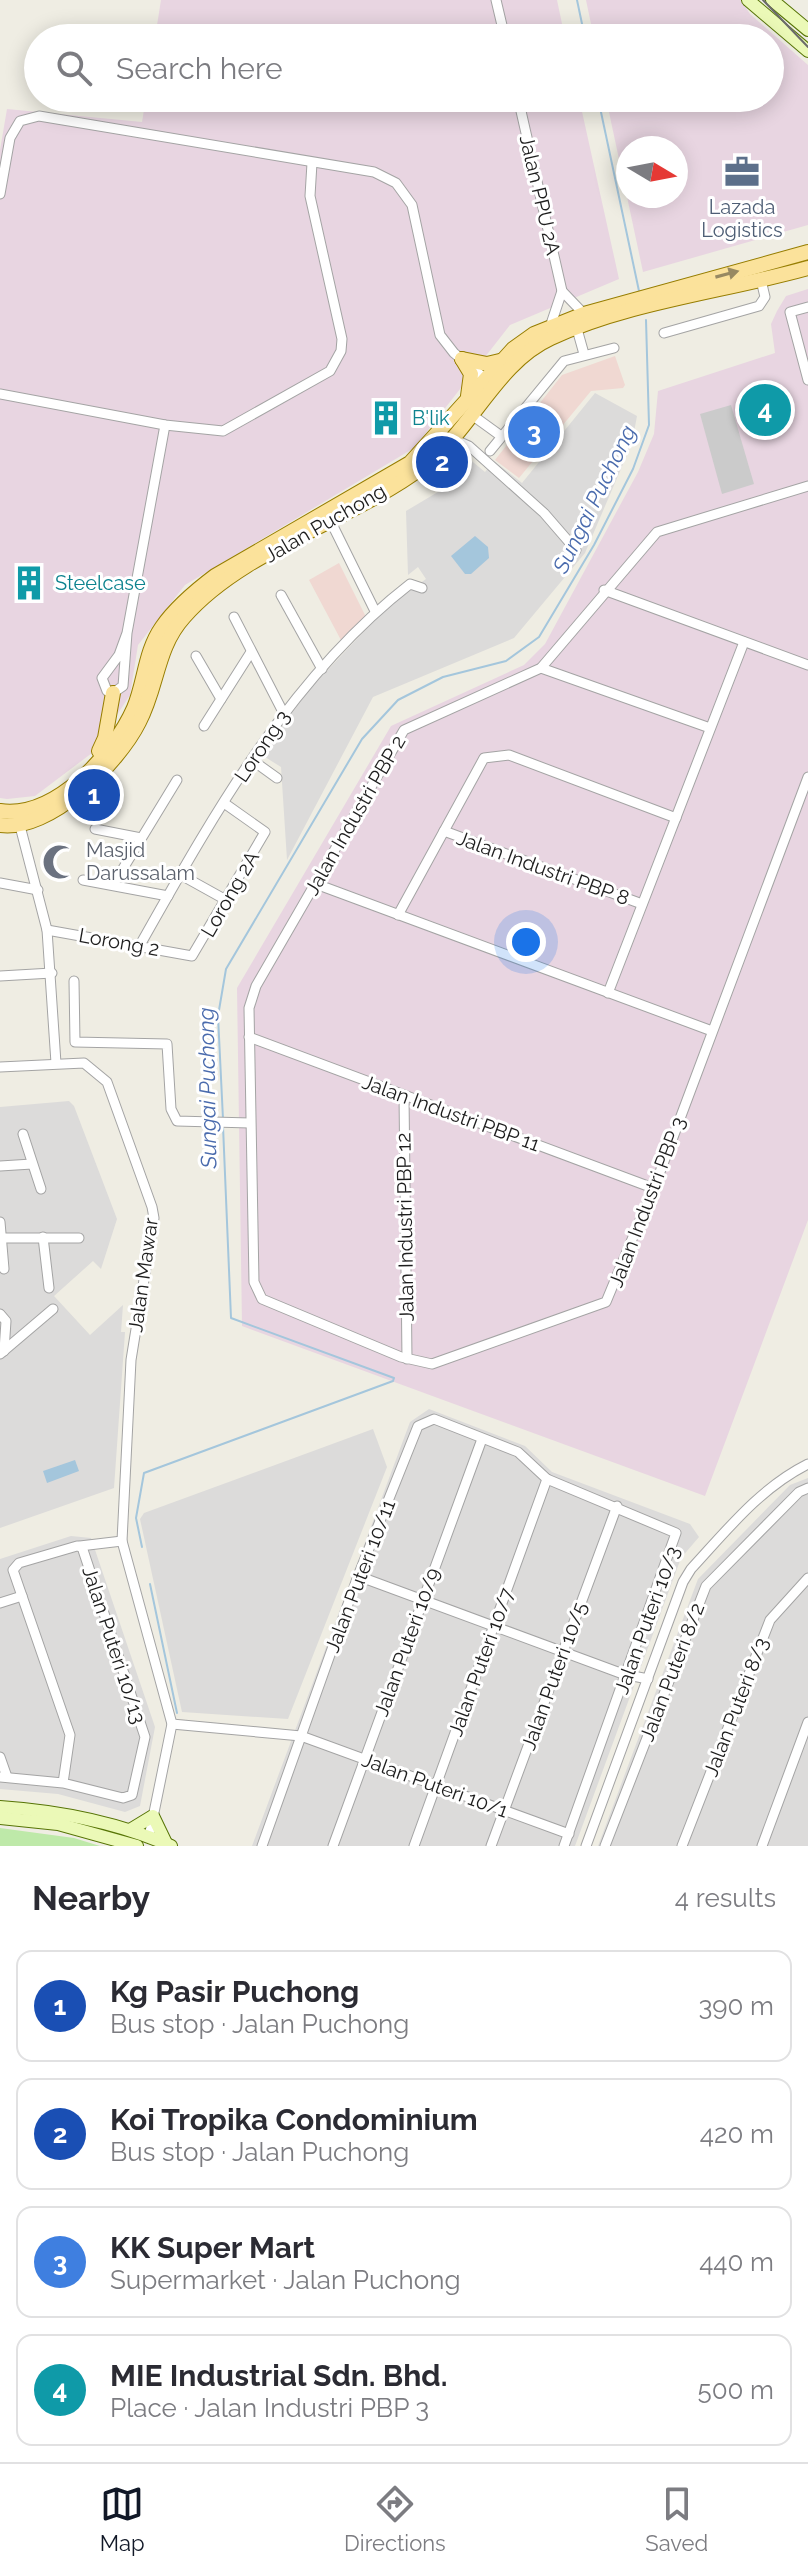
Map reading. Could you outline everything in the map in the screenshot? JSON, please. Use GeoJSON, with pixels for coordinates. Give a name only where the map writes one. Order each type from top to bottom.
{"type":"FeatureCollection","features":[{"type":"Feature","properties":{"kind":"main road"},"geometry":{"type":"LineString","coordinates":[[748,0],[776,24]]}},
{"type":"Feature","properties":{"kind":"main road"},"geometry":{"type":"LineString","coordinates":[[772,0],[808,30]]}},
{"type":"Feature","properties":{"kind":"main road"},"geometry":{"type":"LineString","coordinates":[[784,31],[808,51]]}},
{"type":"Feature","properties":{"kind":"main road","name":"Jalan Puchong"},"geometry":{"type":"LineString","coordinates":[[491,384],[528,351],[628,307],[808,252]]}},
{"type":"Feature","properties":{"kind":"main road","name":"Jalan Puchong"},"geometry":{"type":"LineString","coordinates":[[653,299],[761,280],[808,268]]}},
{"type":"Feature","properties":{"kind":"main road","name":"Jalan Puchong"},"geometry":{"type":"LineString","coordinates":[[20,826],[83,791],[129,738],[146,705],[165,643],[191,609],[223,583],[422,468],[446,444],[491,384],[504,360],[521,343],[550,327],[584,314],[628,307]]}},
{"type":"Feature","properties":{"kind":"main road"},"geometry":{"type":"LineString","coordinates":[[462,359],[487,364],[504,360]]}},
{"type":"Feature","properties":{"kind":"main road"},"geometry":{"type":"LineString","coordinates":[[462,359],[472,383],[467,415]]}},
{"type":"Feature","properties":{"kind":"main road","name":"Jalan Puchong"},"geometry":{"type":"LineString","coordinates":[[0,811],[30,809],[52,799],[83,775],[127,723],[156,638],[186,599],[215,576],[410,463],[467,415]]}},
{"type":"Feature","properties":{"kind":"main road"},"geometry":{"type":"LineString","coordinates":[[83,775],[105,738],[113,693]]}},
{"type":"Feature","properties":{"kind":"main road"},"geometry":{"type":"LineString","coordinates":[[0,825],[20,826]]}},
{"type":"Feature","properties":{"kind":"main road"},"geometry":{"type":"LineString","coordinates":[[0,1807],[67,1815],[132,1840]]}},
{"type":"Feature","properties":{"kind":"main road"},"geometry":{"type":"LineString","coordinates":[[132,1840],[153,1816]]}},
{"type":"Feature","properties":{"kind":"main road"},"geometry":{"type":"LineString","coordinates":[[0,1818],[58,1824],[160,1843],[153,1816]]}},
{"type":"Feature","properties":{"kind":"street"},"geometry":{"type":"LineString","coordinates":[[496,0],[502,24]]}},
{"type":"Feature","properties":{"kind":"street","name":"Jalan PPU 2A"},"geometry":{"type":"LineString","coordinates":[[521,112],[562,291]]}},
{"type":"Feature","properties":{"kind":"street"},"geometry":{"type":"LineString","coordinates":[[0,194],[13,131],[20,121],[39,116],[374,172],[396,183],[408,196],[440,335],[491,384]]}},
{"type":"Feature","properties":{"kind":"street"},"geometry":{"type":"LineString","coordinates":[[0,394],[165,425],[223,431],[330,371],[336,363],[342,339],[310,196],[312,163]]}},
{"type":"Feature","properties":{"kind":"street"},"geometry":{"type":"LineString","coordinates":[[664,333],[759,306],[765,297],[761,280]]}},
{"type":"Feature","properties":{"kind":"street"},"geometry":{"type":"LineString","coordinates":[[550,327],[562,291],[584,314]]}},
{"type":"Feature","properties":{"kind":"street"},"geometry":{"type":"LineString","coordinates":[[808,307],[790,312],[808,380]]}},
{"type":"Feature","properties":{"kind":"street"},"geometry":{"type":"LineString","coordinates":[[577,329],[584,354]]}},
{"type":"Feature","properties":{"kind":"street"},"geometry":{"type":"LineString","coordinates":[[490,451],[555,368],[584,354],[614,348]]}},
{"type":"Feature","properties":{"kind":"street"},"geometry":{"type":"LineString","coordinates":[[467,415],[501,436]]}},
{"type":"Feature","properties":{"kind":"street"},"geometry":{"type":"LineString","coordinates":[[467,415],[469,446]]}},
{"type":"Feature","properties":{"kind":"street"},"geometry":{"type":"LineString","coordinates":[[127,633],[119,655],[102,678],[107,691],[113,693],[123,686],[127,633],[165,425]]}},
{"type":"Feature","properties":{"kind":"street"},"geometry":{"type":"LineString","coordinates":[[446,444],[460,442],[469,446],[544,513],[576,550]]}},
{"type":"Feature","properties":{"kind":"street","name":"Jalan Industri PBP 2"},"geometry":{"type":"LineString","coordinates":[[249,1037],[249,1008],[256,986],[404,730],[541,668],[604,590],[657,532],[808,486]]}},
{"type":"Feature","properties":{"kind":"street"},"geometry":{"type":"LineString","coordinates":[[330,520],[375,611]]}},
{"type":"Feature","properties":{"kind":"street","name":"Lorong 3"},"geometry":{"type":"LineString","coordinates":[[140,945],[224,803],[283,712],[375,611],[410,584],[422,588]]}},
{"type":"Feature","properties":{"kind":"street"},"geometry":{"type":"LineString","coordinates":[[604,590],[808,665]]}},
{"type":"Feature","properties":{"kind":"street"},"geometry":{"type":"LineString","coordinates":[[281,595],[322,669]]}},
{"type":"Feature","properties":{"kind":"street"},"geometry":{"type":"LineString","coordinates":[[234,617],[283,712]]}},
{"type":"Feature","properties":{"kind":"street"},"geometry":{"type":"LineString","coordinates":[[608,993],[744,642]]}},
{"type":"Feature","properties":{"kind":"street"},"geometry":{"type":"LineString","coordinates":[[204,726],[251,652]]}},
{"type":"Feature","properties":{"kind":"street"},"geometry":{"type":"LineString","coordinates":[[196,656],[221,699]]}},
{"type":"Feature","properties":{"kind":"street"},"geometry":{"type":"LineString","coordinates":[[541,668],[710,728]]}},
{"type":"Feature","properties":{"kind":"street"},"geometry":{"type":"LineString","coordinates":[[398,915],[484,758],[509,755],[676,818]]}},
{"type":"Feature","properties":{"kind":"street"},"geometry":{"type":"LineString","coordinates":[[252,760],[277,778]]}},
{"type":"Feature","properties":{"kind":"street","name":"Jalan Industri PBP 3"},"geometry":{"type":"LineString","coordinates":[[249,1037],[257,1292],[269,1304],[407,1359],[432,1364],[606,1302],[653,1188],[808,777]]}},
{"type":"Feature","properties":{"kind":"street"},"geometry":{"type":"LineString","coordinates":[[113,885],[177,780]]}},
{"type":"Feature","properties":{"kind":"street","name":"Lorong 2A"},"geometry":{"type":"LineString","coordinates":[[192,956],[265,832],[224,803]]}},
{"type":"Feature","properties":{"kind":"street"},"geometry":{"type":"LineString","coordinates":[[20,826],[47,930],[56,1063]]}},
{"type":"Feature","properties":{"kind":"street"},"geometry":{"type":"LineString","coordinates":[[95,829],[141,838]]}},
{"type":"Feature","properties":{"kind":"street","name":"Jalan Industri PBP 8"},"geometry":{"type":"LineString","coordinates":[[444,831],[642,904]]}},
{"type":"Feature","properties":{"kind":"street"},"geometry":{"type":"LineString","coordinates":[[181,875],[226,900]]}},
{"type":"Feature","properties":{"kind":"street"},"geometry":{"type":"LineString","coordinates":[[83,880],[168,896]]}},
{"type":"Feature","properties":{"kind":"street"},"geometry":{"type":"LineString","coordinates":[[0,883],[38,890]]}},
{"type":"Feature","properties":{"kind":"street"},"geometry":{"type":"LineString","coordinates":[[316,884],[712,1031]]}},
{"type":"Feature","properties":{"kind":"street","name":"Lorong 2"},"geometry":{"type":"LineString","coordinates":[[47,930],[192,956]]}},
{"type":"Feature","properties":{"kind":"street"},"geometry":{"type":"LineString","coordinates":[[0,976],[52,973]]}},
{"type":"Feature","properties":{"kind":"street"},"geometry":{"type":"LineString","coordinates":[[74,981],[75,1042],[167,1044],[171,1109],[177,1121],[250,1123]]}},
{"type":"Feature","properties":{"kind":"street","name":"Jalan Industri PBP 11"},"geometry":{"type":"LineString","coordinates":[[249,1037],[653,1188]]}},
{"type":"Feature","properties":{"kind":"street","name":"Jalan Mawar"},"geometry":{"type":"LineString","coordinates":[[0,1067],[84,1063],[107,1082],[154,1218],[131,1360],[122,1541],[172,1724]]}},
{"type":"Feature","properties":{"kind":"street","name":"Jalan Industri PBP 12"},"geometry":{"type":"LineString","coordinates":[[404,1095],[407,1359]]}},
{"type":"Feature","properties":{"kind":"street"},"geometry":{"type":"LineString","coordinates":[[23,1134],[41,1189]]}},
{"type":"Feature","properties":{"kind":"street"},"geometry":{"type":"LineString","coordinates":[[0,1166],[32,1164]]}},
{"type":"Feature","properties":{"kind":"street"},"geometry":{"type":"LineString","coordinates":[[0,1222],[4,1269]]}},
{"type":"Feature","properties":{"kind":"street"},"geometry":{"type":"LineString","coordinates":[[43,1237],[49,1288]]}},
{"type":"Feature","properties":{"kind":"street"},"geometry":{"type":"LineString","coordinates":[[2,1238],[79,1238]]}},
{"type":"Feature","properties":{"kind":"street"},"geometry":{"type":"LineString","coordinates":[[2,1353],[53,1309]]}},
{"type":"Feature","properties":{"kind":"street"},"geometry":{"type":"LineString","coordinates":[[0,1314],[6,1321],[2,1353]]}},
{"type":"Feature","properties":{"kind":"street","name":"Jalan Puteri 10/3"},"geometry":{"type":"LineString","coordinates":[[426,1420],[434,1419],[518,1452],[547,1479],[673,1529],[677,1536],[564,1846]]}},
{"type":"Feature","properties":{"kind":"street","name":"Jalan Puteri 10/11"},"geometry":{"type":"LineString","coordinates":[[262,1846],[358,1576],[418,1426],[426,1420]]}},
{"type":"Feature","properties":{"kind":"street","name":"Jalan Puteri 10/9"},"geometry":{"type":"LineString","coordinates":[[333,1846],[482,1439]]}},
{"type":"Feature","properties":{"kind":"street"},"geometry":{"type":"LineString","coordinates":[[586,1846],[691,1569],[762,1494],[782,1477],[808,1464]]}},
{"type":"Feature","properties":{"kind":"street","name":"Jalan Puteri 10/7"},"geometry":{"type":"LineString","coordinates":[[414,1846],[547,1479]]}},
{"type":"Feature","properties":{"kind":"street","name":"Jalan Puteri 8/2"},"geometry":{"type":"LineString","coordinates":[[605,1846],[706,1586],[799,1492],[808,1488]]}},
{"type":"Feature","properties":{"kind":"street","name":"Jalan Puteri 10/5"},"geometry":{"type":"LineString","coordinates":[[491,1846],[617,1506]]}},
{"type":"Feature","properties":{"kind":"street"},"geometry":{"type":"LineString","coordinates":[[63,1783],[70,1735],[13,1570],[19,1563],[122,1541]]}},
{"type":"Feature","properties":{"kind":"street","name":"Jalan Puteri 10/13"},"geometry":{"type":"LineString","coordinates":[[3,1777],[63,1783],[123,1798],[132,1795],[145,1737],[82,1548]]}},
{"type":"Feature","properties":{"kind":"street"},"geometry":{"type":"LineString","coordinates":[[358,1576],[646,1683]]}},
{"type":"Feature","properties":{"kind":"street","name":"Jalan Puteri 8/3"},"geometry":{"type":"LineString","coordinates":[[682,1846],[770,1620],[808,1578]]}},
{"type":"Feature","properties":{"kind":"street"},"geometry":{"type":"LineString","coordinates":[[0,1603],[22,1596]]}},
{"type":"Feature","properties":{"kind":"street"},"geometry":{"type":"LineString","coordinates":[[762,1846],[808,1722]]}},
{"type":"Feature","properties":{"kind":"street"},"geometry":{"type":"LineString","coordinates":[[153,1816],[172,1724]]}},
{"type":"Feature","properties":{"kind":"street","name":"Jalan Puteri 10/1"},"geometry":{"type":"LineString","coordinates":[[172,1724],[301,1736],[569,1834]]}},
{"type":"Feature","properties":{"kind":"street"},"geometry":{"type":"LineString","coordinates":[[0,1757],[3,1777]]}},
{"type":"Feature","properties":{"kind":"shaded area"},"geometry":{"type":"Polygon","coordinates":[[[161,0],[557,0],[562,24],[157,24],[161,0]]]}},
{"type":"Feature","properties":{"kind":"shaded area"},"geometry":{"type":"Polygon","coordinates":[[[586,0],[741,0],[761,24],[591,24],[586,0]]]}},
{"type":"Feature","properties":{"kind":"shaded area"},"geometry":{"type":"Polygon","coordinates":[[[784,44],[808,65],[808,225],[643,272],[629,208],[688,208],[688,136],[616,136],[616,145],[609,112],[784,112],[784,44]]]}},
{"type":"Feature","properties":{"kind":"shaded area"},"geometry":{"type":"Polygon","coordinates":[[[7,109],[142,122],[144,112],[582,112],[619,279],[510,325],[414,448],[185,585],[138,645],[130,695],[92,753],[35,796],[0,798],[0,150],[7,109]]]}},
{"type":"Feature","properties":{"kind":"shaded area"},"geometry":{"type":"Polygon","coordinates":[[[808,289],[808,1220],[705,1496],[242,1326],[237,988],[391,726],[524,665],[545,644],[638,472],[654,434],[658,391],[775,353],[771,324],[777,311],[786,296],[808,289]]]}},
{"type":"Feature","properties":{"kind":"shaded area"},"geometry":{"type":"Polygon","coordinates":[[[615,356],[625,385],[623,388],[591,391],[519,478],[495,460],[562,375],[615,356]]]}},
{"type":"Feature","properties":{"kind":"shaded area"},"geometry":{"type":"Polygon","coordinates":[[[595,393],[637,416],[632,443],[585,553],[514,638],[373,697],[287,860],[281,767],[265,757],[264,750],[309,690],[384,610],[426,579],[418,567],[408,575],[406,511],[443,489],[468,458],[485,472],[494,461],[522,483],[595,393]]]}},
{"type":"Feature","properties":{"kind":"shaded area"},"geometry":{"type":"Polygon","coordinates":[[[731,405],[754,484],[722,494],[700,414],[731,405]]]}},
{"type":"Feature","properties":{"kind":"shaded area"},"geometry":{"type":"Polygon","coordinates":[[[339,563],[366,617],[342,642],[309,580],[339,563]]]}},
{"type":"Feature","properties":{"kind":"shaded area"},"geometry":{"type":"Polygon","coordinates":[[[69,1101],[74,1106],[117,1219],[101,1269],[93,1261],[54,1296],[90,1335],[123,1305],[121,1332],[125,1332],[114,1488],[0,1528],[0,1107],[69,1101]]]}},
{"type":"Feature","properties":{"kind":"shaded area"},"geometry":{"type":"Polygon","coordinates":[[[429,1409],[525,1446],[552,1472],[690,1524],[699,1537],[681,1558],[575,1846],[252,1846],[410,1422],[429,1409]]]}},
{"type":"Feature","properties":{"kind":"shaded area"},"geometry":{"type":"Polygon","coordinates":[[[373,1429],[387,1467],[288,1719],[182,1712],[140,1519],[144,1513],[373,1429]]]}},
{"type":"Feature","properties":{"kind":"shaded area"},"geometry":{"type":"Polygon","coordinates":[[[808,1478],[808,1846],[598,1846],[698,1579],[790,1485],[808,1478]]]}},
{"type":"Feature","properties":{"kind":"shaded area"},"geometry":{"type":"Polygon","coordinates":[[[71,1536],[91,1538],[155,1727],[140,1806],[125,1812],[58,1794],[0,1789],[0,1559],[71,1536]]]}},
{"type":"Feature","properties":{"kind":"green space"},"geometry":{"type":"Polygon","coordinates":[[[0,1828],[74,1838],[100,1846],[0,1846],[0,1828]]]}},
{"type":"Feature","properties":{"kind":"water"},"geometry":{"type":"Polygon","coordinates":[[[475,536],[488,547],[489,558],[471,574],[465,574],[451,556],[475,536]]]}},
{"type":"Feature","properties":{"kind":"water"},"geometry":{"type":"Polygon","coordinates":[[[75,1460],[79,1471],[47,1483],[43,1471],[75,1460]]]}},
{"type":"Feature","properties":{"kind":"waterway","name":"Sungai Puchong"},"geometry":{"type":"LineString","coordinates":[[577,0],[582,24]]}},
{"type":"Feature","properties":{"kind":"waterway","name":"Sungai Puchong"},"geometry":{"type":"LineString","coordinates":[[601,112],[639,291]]}},
{"type":"Feature","properties":{"kind":"waterway","name":"Sungai Puchong"},"geometry":{"type":"LineString","coordinates":[[223,1119],[218,1016],[226,969],[362,739],[398,700],[443,677],[506,661],[539,637],[594,545],[633,469],[649,425],[646,320]]}},
{"type":"Feature","properties":{"kind":"waterway","name":"Sungai Puchong"},"geometry":{"type":"LineString","coordinates":[[142,1547],[136,1518],[144,1473],[393,1381],[394,1378],[231,1318],[223,1126]]}},
{"type":"Feature","properties":{"kind":"waterway","name":"Sungai Puchong"},"geometry":{"type":"LineString","coordinates":[[150,1584],[177,1713]]}},
{"type":"Feature","properties":{"kind":"tram line"},"geometry":{"type":"LineString","coordinates":[[763,0],[808,47]]}},
{"type":"Feature","properties":{"kind":"place","name":"Lazada Logistics"},"geometry":{"type":"Point","coordinates":[742,172]}},
{"type":"Feature","properties":{"kind":"place","name":"MIE Industrial Sdn. Bhd."},"geometry":{"type":"Point","coordinates":[765,410]}},
{"type":"Feature","properties":{"kind":"place","name":"B'lik"},"geometry":{"type":"Point","coordinates":[386,418]}},
{"type":"Feature","properties":{"kind":"place","name":"KK Super Mart"},"geometry":{"type":"Point","coordinates":[534,432]}},
{"type":"Feature","properties":{"kind":"place","name":"Koi Tropika Condominium"},"geometry":{"type":"Point","coordinates":[442,462]}},
{"type":"Feature","properties":{"kind":"place","name":"Steelcase"},"geometry":{"type":"Point","coordinates":[29,583]}},
{"type":"Feature","properties":{"kind":"place","name":"Kg Pasir Puchong"},"geometry":{"type":"Point","coordinates":[94,795]}},
{"type":"Feature","properties":{"kind":"place","name":"Masjid Darussalam"},"geometry":{"type":"Point","coordinates":[60,862]}}]}
